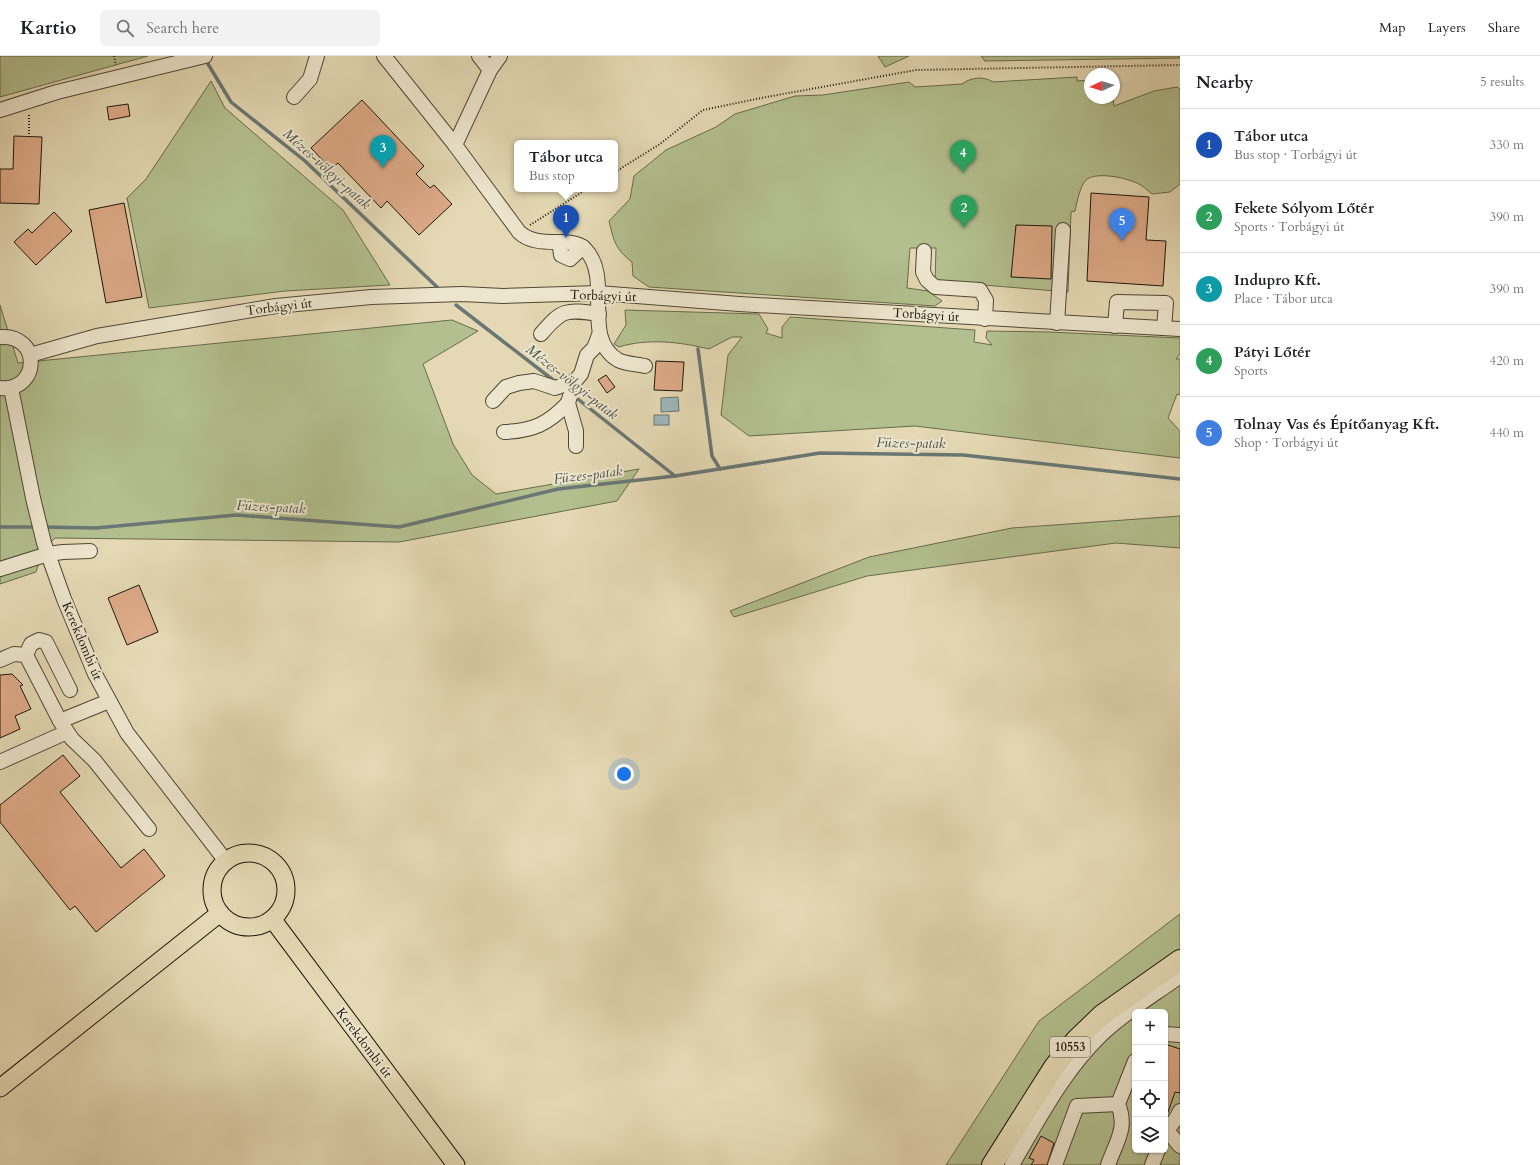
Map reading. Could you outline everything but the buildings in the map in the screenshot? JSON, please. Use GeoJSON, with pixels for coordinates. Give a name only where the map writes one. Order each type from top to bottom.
{"type":"FeatureCollection","features":[{"type":"Feature","properties":{"kind":"highway","name":"10553"},"geometry":{"type":"LineString","coordinates":[[992,1165],[1054,1067],[1076,1040],[1102,1015],[1180,960]]}},
{"type":"Feature","properties":{"kind":"main road"},"geometry":{"type":"LineString","coordinates":[[248,852],[261,854],[273,861],[282,871],[286,884],[286,897],[281,910],[273,920],[263,924],[245,927],[227,920],[220,913],[214,903],[212,892],[213,882],[217,871],[225,860],[235,855],[248,852]]}},
{"type":"Feature","properties":{"kind":"main road"},"geometry":{"type":"LineString","coordinates":[[0,1088],[220,913]]}},
{"type":"Feature","properties":{"kind":"main road","name":"Kerekdombi út"},"geometry":{"type":"LineString","coordinates":[[273,920],[456,1165]]}},
{"type":"Feature","properties":{"kind":"street"},"geometry":{"type":"LineString","coordinates":[[0,110],[205,56]]}},
{"type":"Feature","properties":{"kind":"street"},"geometry":{"type":"LineString","coordinates":[[294,97],[310,79],[316,56]]}},
{"type":"Feature","properties":{"kind":"street"},"geometry":{"type":"LineString","coordinates":[[384,56],[455,145],[518,232],[525,238],[534,242],[562,242],[583,247],[591,257],[595,269],[598,294],[599,335],[594,348],[587,355],[581,374],[574,380],[555,388],[534,382],[519,382],[506,387],[492,401]]}},
{"type":"Feature","properties":{"kind":"street"},"geometry":{"type":"LineString","coordinates":[[480,56],[490,70]]}},
{"type":"Feature","properties":{"kind":"street"},"geometry":{"type":"LineString","coordinates":[[455,145],[490,70],[500,56]]}},
{"type":"Feature","properties":{"kind":"street"},"geometry":{"type":"LineString","coordinates":[[1057,323],[1062,230]]}},
{"type":"Feature","properties":{"kind":"street"},"geometry":{"type":"LineString","coordinates":[[924,251],[924,272],[927,280],[935,287],[980,290],[986,300],[985,319]]}},
{"type":"Feature","properties":{"kind":"street","name":"Torbágyi út"},"geometry":{"type":"LineString","coordinates":[[30,355],[97,336],[219,314],[303,303],[371,297],[598,294],[985,319],[1180,329]]}},
{"type":"Feature","properties":{"kind":"street"},"geometry":{"type":"LineString","coordinates":[[1115,326],[1117,302],[1166,303],[1164,328]]}},
{"type":"Feature","properties":{"kind":"street"},"geometry":{"type":"LineString","coordinates":[[540,334],[556,317],[567,312],[581,311],[599,314]]}},
{"type":"Feature","properties":{"kind":"street"},"geometry":{"type":"LineString","coordinates":[[599,335],[606,351],[620,361],[645,366]]}},
{"type":"Feature","properties":{"kind":"street"},"geometry":{"type":"LineString","coordinates":[[0,337],[9,337],[21,342],[30,355],[30,369],[27,376],[22,382],[6,388]]}},
{"type":"Feature","properties":{"kind":"street"},"geometry":{"type":"LineString","coordinates":[[504,432],[524,431],[554,417],[568,403],[574,380]]}},
{"type":"Feature","properties":{"kind":"street","name":"Kerekdombi út"},"geometry":{"type":"LineString","coordinates":[[6,388],[39,525],[48,554],[67,606],[109,702],[127,733],[225,860]]}},
{"type":"Feature","properties":{"kind":"street"},"geometry":{"type":"LineString","coordinates":[[568,403],[576,431],[576,446]]}},
{"type":"Feature","properties":{"kind":"street"},"geometry":{"type":"LineString","coordinates":[[0,569],[48,554],[90,551]]}},
{"type":"Feature","properties":{"kind":"street"},"geometry":{"type":"LineString","coordinates":[[70,690],[46,642],[39,640],[30,644],[26,655],[63,727],[94,760],[149,829]]}},
{"type":"Feature","properties":{"kind":"street"},"geometry":{"type":"LineString","coordinates":[[0,660],[14,654],[26,655]]}},
{"type":"Feature","properties":{"kind":"street"},"geometry":{"type":"LineString","coordinates":[[0,762],[109,702]]}},
{"type":"Feature","properties":{"kind":"street"},"geometry":{"type":"LineString","coordinates":[[1012,1165],[1062,1080],[1080,1058],[1102,1034],[1146,998],[1180,976]]}},
{"type":"Feature","properties":{"kind":"street"},"geometry":{"type":"LineString","coordinates":[[1168,1034],[1180,1035]]}},
{"type":"Feature","properties":{"kind":"street"},"geometry":{"type":"LineString","coordinates":[[1108,1165],[1123,1126],[1132,1076]]}},
{"type":"Feature","properties":{"kind":"street"},"geometry":{"type":"LineString","coordinates":[[1055,1165],[1077,1106],[1125,1112]]}},
{"type":"Feature","properties":{"kind":"street"},"geometry":{"type":"LineString","coordinates":[[1168,1129],[1176,1122],[1180,1111]]}},
{"type":"Feature","properties":{"kind":"street"},"geometry":{"type":"LineString","coordinates":[[1168,1133],[1180,1146]]}},
{"type":"Feature","properties":{"kind":"street"},"geometry":{"type":"LineString","coordinates":[[1152,1165],[1157,1153]]}},
{"type":"Feature","properties":{"kind":"path"},"geometry":{"type":"LineString","coordinates":[[618,170],[660,144],[703,110],[768,97],[916,70],[1046,69],[1180,65]]}},
{"type":"Feature","properties":{"kind":"path"},"geometry":{"type":"LineString","coordinates":[[29,134],[30,101]]}},
{"type":"Feature","properties":{"kind":"path"},"geometry":{"type":"LineString","coordinates":[[518,232],[582,192]]}},
{"type":"Feature","properties":{"kind":"green space"},"geometry":{"type":"Polygon","coordinates":[[[0,56],[148,56],[0,97],[0,56]]]}},
{"type":"Feature","properties":{"kind":"green space"},"geometry":{"type":"Polygon","coordinates":[[[878,56],[909,56],[885,67],[878,56]]]}},
{"type":"Feature","properties":{"kind":"green space"},"geometry":{"type":"Polygon","coordinates":[[[981,56],[1180,56],[1180,58],[985,61],[981,56]]]}},
{"type":"Feature","properties":{"kind":"green space"},"geometry":{"type":"Polygon","coordinates":[[[1077,77],[1077,81],[1084,80],[1084,104],[1114,104],[1114,106],[1154,91],[1177,87],[1180,89],[1180,184],[1170,192],[1152,194],[1143,186],[1119,177],[1097,176],[1086,180],[1080,190],[1075,211],[1071,212],[1068,292],[935,281],[936,248],[910,248],[907,288],[928,291],[942,301],[935,306],[649,287],[633,276],[632,262],[622,253],[616,244],[609,221],[630,199],[634,176],[666,150],[716,127],[735,114],[795,96],[823,95],[909,82],[915,87],[962,84],[969,80],[978,78],[993,82],[1077,77]]]}},
{"type":"Feature","properties":{"kind":"green space"},"geometry":{"type":"Polygon","coordinates":[[[211,81],[225,108],[343,210],[390,285],[285,291],[149,308],[127,198],[146,179],[211,81]]]}},
{"type":"Feature","properties":{"kind":"green space"},"geometry":{"type":"Polygon","coordinates":[[[0,305],[18,363],[452,320],[478,331],[423,364],[453,444],[472,475],[496,494],[639,469],[617,501],[399,542],[55,538],[43,550],[36,572],[0,584],[0,305]]]}},
{"type":"Feature","properties":{"kind":"green space"},"geometry":{"type":"Polygon","coordinates":[[[625,310],[759,314],[768,329],[766,333],[782,338],[782,327],[790,317],[975,330],[974,342],[992,345],[986,338],[987,331],[1049,332],[1180,338],[1180,354],[1176,359],[1180,359],[1180,395],[1177,394],[1168,418],[1180,431],[1180,458],[915,426],[749,436],[721,415],[728,355],[742,337],[732,337],[709,349],[687,344],[664,342],[630,344],[619,347],[614,344],[626,325],[625,310]]]}},
{"type":"Feature","properties":{"kind":"green space"},"geometry":{"type":"Polygon","coordinates":[[[1180,516],[1180,548],[1116,543],[867,576],[734,617],[730,611],[869,557],[1012,528],[1180,516]]]}},
{"type":"Feature","properties":{"kind":"green space"},"geometry":{"type":"Polygon","coordinates":[[[1180,914],[1180,1165],[946,1165],[1039,1021],[1180,914]]]}},
{"type":"Feature","properties":{"kind":"water"},"geometry":{"type":"Polygon","coordinates":[[[678,397],[679,411],[661,412],[661,398],[678,397]]]}},
{"type":"Feature","properties":{"kind":"water"},"geometry":{"type":"Polygon","coordinates":[[[654,415],[669,415],[669,425],[654,425],[654,415]]]}},
{"type":"Feature","properties":{"kind":"waterway","name":"Mézes-völgyi-patak"},"geometry":{"type":"LineString","coordinates":[[208,64],[231,102],[305,161],[437,287]]}},
{"type":"Feature","properties":{"kind":"waterway","name":"Mézes-völgyi-patak"},"geometry":{"type":"LineString","coordinates":[[456,305],[557,383]]}},
{"type":"Feature","properties":{"kind":"waterway"},"geometry":{"type":"LineString","coordinates":[[698,349],[712,456],[720,469]]}},
{"type":"Feature","properties":{"kind":"waterway","name":"Mézes-völgyi-patak"},"geometry":{"type":"LineString","coordinates":[[574,396],[675,476]]}},
{"type":"Feature","properties":{"kind":"waterway","name":"Füzes-patak"},"geometry":{"type":"LineString","coordinates":[[43,527],[96,528],[236,515],[399,527],[558,489],[675,476],[820,453],[963,455],[1180,479]]}},
{"type":"Feature","properties":{"kind":"waterway","name":"Füzes-patak"},"geometry":{"type":"LineString","coordinates":[[0,527],[37,527]]}},
{"type":"Feature","properties":{"kind":"place","name":"Indupro Kft."},"geometry":{"type":"Point","coordinates":[383,168]}},
{"type":"Feature","properties":{"kind":"place","name":"Pátyi Lőtér"},"geometry":{"type":"Point","coordinates":[963,173]}},
{"type":"Feature","properties":{"kind":"place","name":"Fekete Sólyom Lőtér"},"geometry":{"type":"Point","coordinates":[964,228]}},
{"type":"Feature","properties":{"kind":"place","name":"Tábor utca"},"geometry":{"type":"Point","coordinates":[566,238]}},
{"type":"Feature","properties":{"kind":"place","name":"Tolnay Vas és Építőanyag Kft."},"geometry":{"type":"Point","coordinates":[1122,241]}}]}
